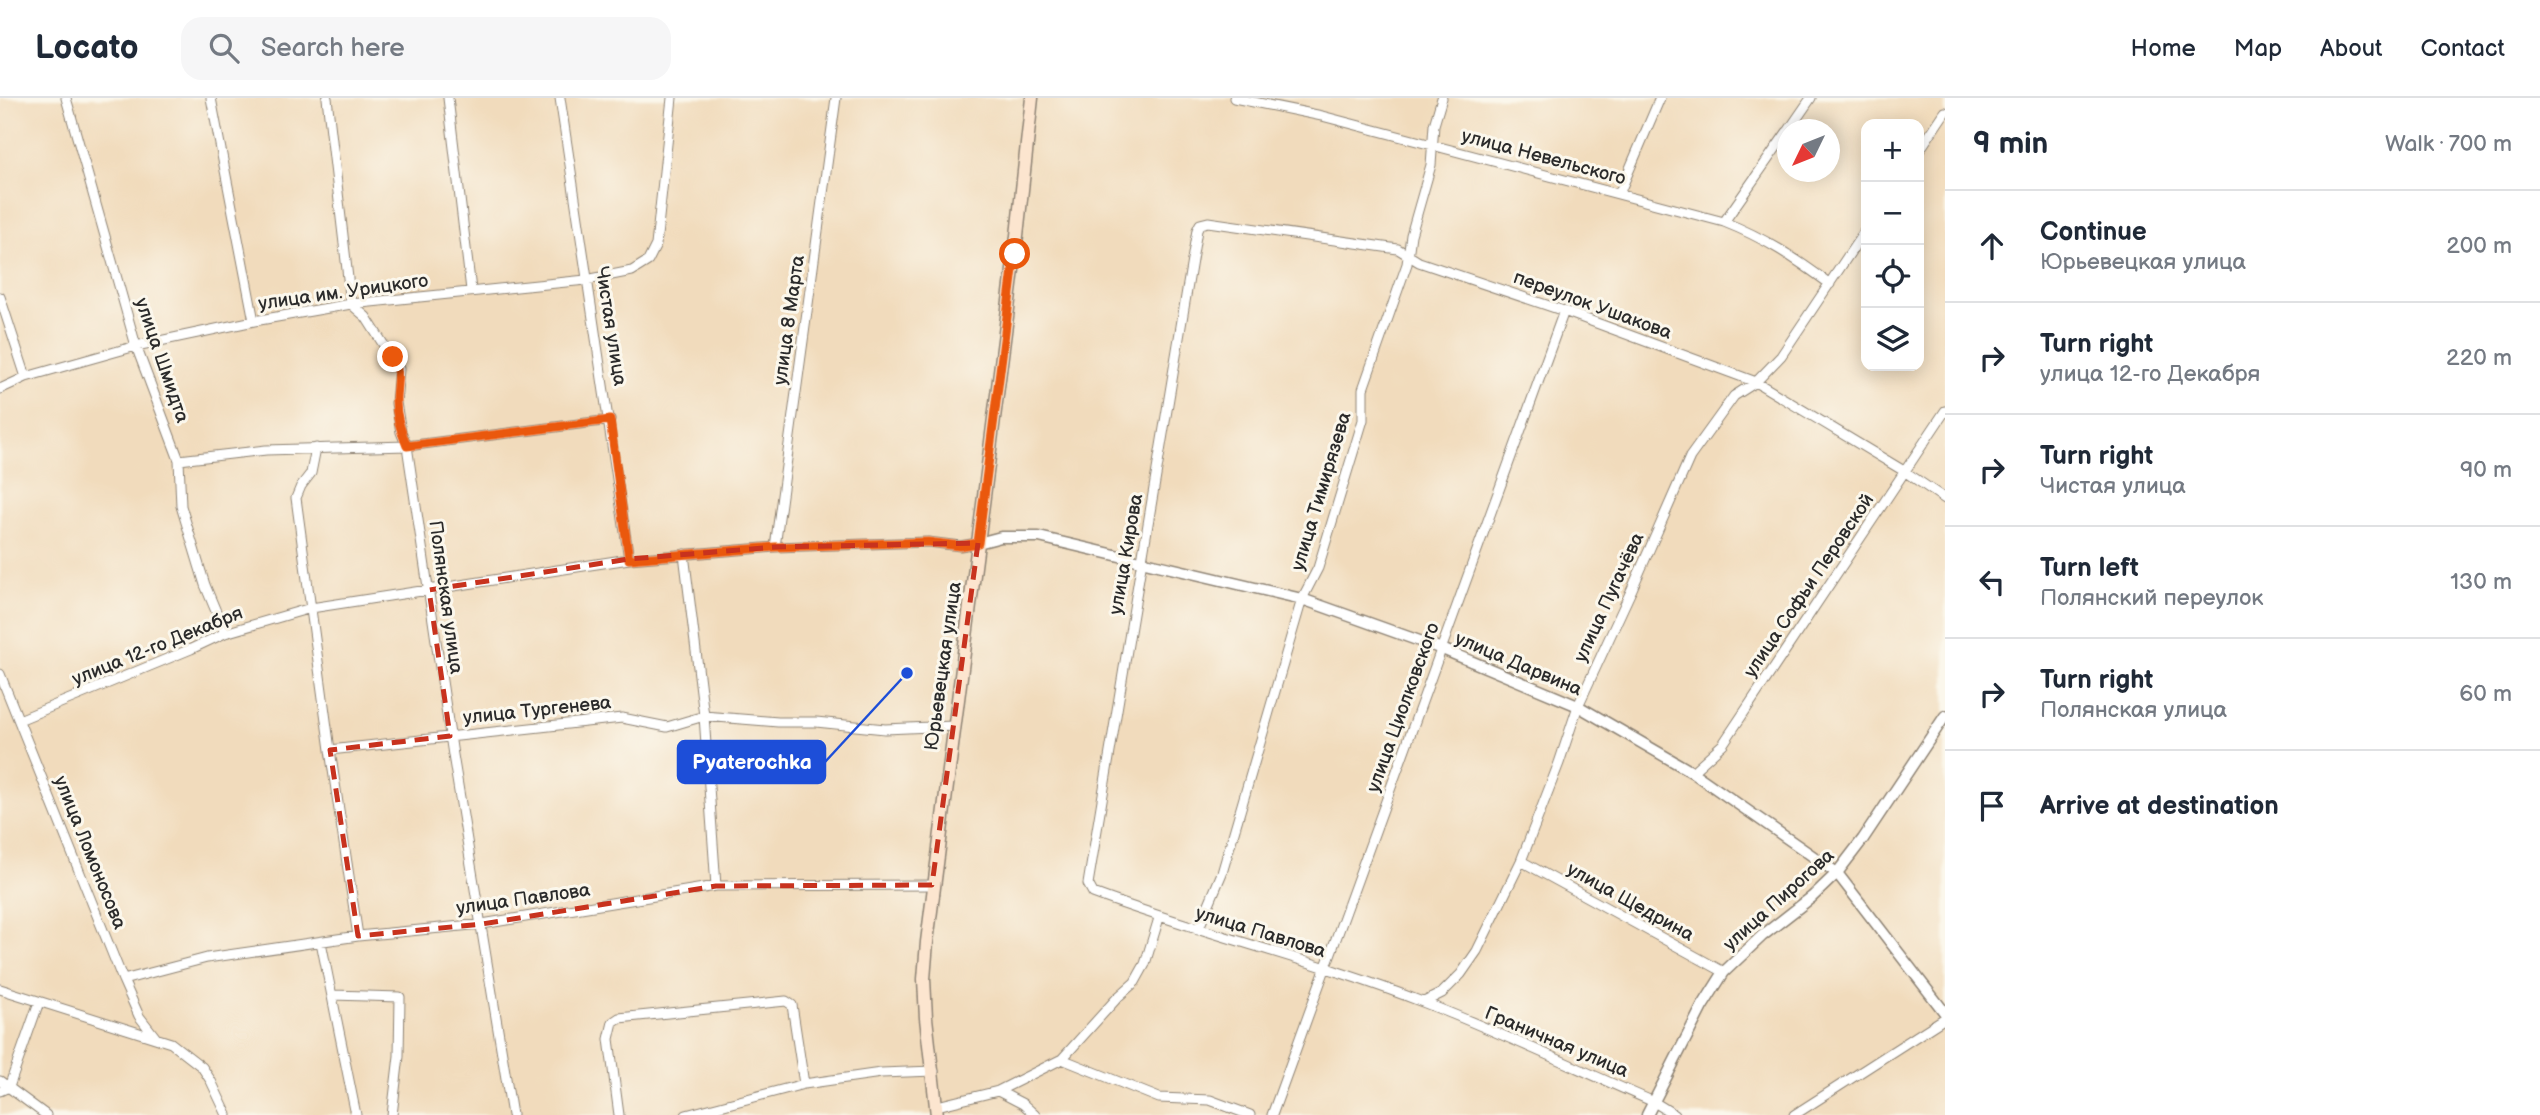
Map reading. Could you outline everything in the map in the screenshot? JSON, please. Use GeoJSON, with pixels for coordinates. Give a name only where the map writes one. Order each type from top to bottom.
{"type":"FeatureCollection","features":[{"type":"Feature","properties":{"kind":"main road","name":"Юрьевецкая улица"},"geometry":{"type":"LineString","coordinates":[[937,1111],[924,979],[932,885],[1015,254],[1032,98]]}},
{"type":"Feature","properties":{"kind":"street","name":"улица Шмидта"},"geometry":{"type":"LineString","coordinates":[[66,98],[136,346],[179,460],[181,506],[205,585],[225,633]]}},
{"type":"Feature","properties":{"kind":"street"},"geometry":{"type":"LineString","coordinates":[[211,98],[254,321]]}},
{"type":"Feature","properties":{"kind":"street"},"geometry":{"type":"LineString","coordinates":[[327,98],[351,304]]}},
{"type":"Feature","properties":{"kind":"street"},"geometry":{"type":"LineString","coordinates":[[448,98],[471,290]]}},
{"type":"Feature","properties":{"kind":"street","name":"Чистая улица"},"geometry":{"type":"LineString","coordinates":[[560,98],[629,559]]}},
{"type":"Feature","properties":{"kind":"street","name":"улица им. Урицкого"},"geometry":{"type":"LineString","coordinates":[[0,389],[26,377],[136,346],[254,321],[351,304],[586,280],[632,271],[648,261],[656,244],[672,98]]}},
{"type":"Feature","properties":{"kind":"street","name":"улица 8 Марта"},"geometry":{"type":"LineString","coordinates":[[775,547],[836,98]]}},
{"type":"Feature","properties":{"kind":"street","name":"улица Невельского"},"geometry":{"type":"LineString","coordinates":[[1234,98],[1322,116],[1724,222],[1784,250],[1830,284]]}},
{"type":"Feature","properties":{"kind":"street","name":"улица Тимирязева"},"geometry":{"type":"LineString","coordinates":[[1198,930],[1222,873],[1301,599],[1318,568],[1363,420],[1363,389],[1407,264],[1411,235],[1431,166],[1434,125],[1442,98]]}},
{"type":"Feature","properties":{"kind":"street"},"geometry":{"type":"LineString","coordinates":[[1619,194],[1660,98]]}},
{"type":"Feature","properties":{"kind":"street"},"geometry":{"type":"LineString","coordinates":[[1796,119],[1810,98]]}},
{"type":"Feature","properties":{"kind":"street"},"geometry":{"type":"LineString","coordinates":[[1924,144],[1945,112]]}},
{"type":"Feature","properties":{"kind":"street"},"geometry":{"type":"LineString","coordinates":[[1724,222],[1777,147]]}},
{"type":"Feature","properties":{"kind":"street","name":"переулок Ушакова"},"geometry":{"type":"LineString","coordinates":[[1200,224],[1208,222],[1398,249],[1419,262],[1564,311],[1756,382],[1904,471],[1945,499]]}},
{"type":"Feature","properties":{"kind":"street","name":"улица Кирова"},"geometry":{"type":"LineString","coordinates":[[1089,889],[1200,224]]}},
{"type":"Feature","properties":{"kind":"street","name":"улица Пугачёва"},"geometry":{"type":"LineString","coordinates":[[1424,1002],[1443,993],[1477,951],[1521,861],[1578,706],[1690,457],[1734,396],[1756,382],[1781,356],[1861,237]]}},
{"type":"Feature","properties":{"kind":"street"},"geometry":{"type":"LineString","coordinates":[[0,298],[26,377]]}},
{"type":"Feature","properties":{"kind":"street","name":"Полянская улица"},"geometry":{"type":"LineString","coordinates":[[351,304],[366,317],[399,369],[396,403],[401,432],[407,446],[450,736],[512,1115]]}},
{"type":"Feature","properties":{"kind":"street","name":"улица Циолковского"},"geometry":{"type":"LineString","coordinates":[[1272,1115],[1564,311]]}},
{"type":"Feature","properties":{"kind":"street","name":"улица Софьи Перовской"},"geometry":{"type":"LineString","coordinates":[[1692,772],[1723,744],[1945,411]]}},
{"type":"Feature","properties":{"kind":"street"},"geometry":{"type":"LineString","coordinates":[[179,460],[266,450],[407,446],[610,420]]}},
{"type":"Feature","properties":{"kind":"street"},"geometry":{"type":"LineString","coordinates":[[316,448],[311,473],[296,498],[358,936]]}},
{"type":"Feature","properties":{"kind":"street","name":"улица Дарвина"},"geometry":{"type":"LineString","coordinates":[[978,543],[1001,537],[1039,537],[1301,599],[1442,649],[1578,706],[1692,772],[1837,873],[1945,1015]]}},
{"type":"Feature","properties":{"kind":"street","name":"улица 12-го Декабря"},"geometry":{"type":"LineString","coordinates":[[19,720],[225,633],[311,608],[629,559],[775,547],[928,542],[960,546],[978,543]]}},
{"type":"Feature","properties":{"kind":"street"},"geometry":{"type":"LineString","coordinates":[[684,554],[704,716],[716,886]]}},
{"type":"Feature","properties":{"kind":"street","name":"улица Ломоносова"},"geometry":{"type":"LineString","coordinates":[[0,674],[123,979],[139,1016],[156,1038]]}},
{"type":"Feature","properties":{"kind":"street","name":"улица Тургенева"},"geometry":{"type":"LineString","coordinates":[[330,750],[622,718],[667,727],[704,716],[886,729],[954,726]]}},
{"type":"Feature","properties":{"kind":"street","name":"улица Пирогова"},"geometry":{"type":"LineString","coordinates":[[1647,1115],[1724,972],[1837,873],[1863,839],[1945,716]]}},
{"type":"Feature","properties":{"kind":"street","name":"улица Щедрина"},"geometry":{"type":"LineString","coordinates":[[1521,861],[1724,972]]}},
{"type":"Feature","properties":{"kind":"street","name":"улица Павлова"},"geometry":{"type":"LineString","coordinates":[[123,979],[207,958],[358,936],[482,924],[716,886],[932,885]]}},
{"type":"Feature","properties":{"kind":"street","name":"улица Павлова"},"geometry":{"type":"LineString","coordinates":[[1089,889],[1093,893],[1159,918],[1424,1002]]}},
{"type":"Feature","properties":{"kind":"street"},"geometry":{"type":"LineString","coordinates":[[937,1111],[999,1091],[1062,1059],[1135,982],[1145,964],[1159,918]]}},
{"type":"Feature","properties":{"kind":"street"},"geometry":{"type":"LineString","coordinates":[[321,942],[356,1115]]}},
{"type":"Feature","properties":{"kind":"street"},"geometry":{"type":"LineString","coordinates":[[0,989],[171,1044],[202,1067],[227,1115]]}},
{"type":"Feature","properties":{"kind":"street"},"geometry":{"type":"LineString","coordinates":[[332,995],[400,997],[399,1056],[392,1115]]}},
{"type":"Feature","properties":{"kind":"street"},"geometry":{"type":"LineString","coordinates":[[5,1089],[39,1002]]}},
{"type":"Feature","properties":{"kind":"street"},"geometry":{"type":"LineString","coordinates":[[620,1115],[609,1040],[613,1022],[619,1018],[786,1002],[792,1004],[804,1084]]}},
{"type":"Feature","properties":{"kind":"street","name":"Граничная улица"},"geometry":{"type":"LineString","coordinates":[[1424,1002],[1654,1102],[1675,1115]]}},
{"type":"Feature","properties":{"kind":"street"},"geometry":{"type":"LineString","coordinates":[[1794,1115],[1945,1015]]}},
{"type":"Feature","properties":{"kind":"street"},"geometry":{"type":"LineString","coordinates":[[1062,1059],[1159,1098],[1210,1100],[1250,1115]]}},
{"type":"Feature","properties":{"kind":"street"},"geometry":{"type":"LineString","coordinates":[[686,1115],[804,1084],[881,1073],[933,1071]]}},
{"type":"Feature","properties":{"kind":"street"},"geometry":{"type":"LineString","coordinates":[[0,1081],[5,1089],[46,1115]]}},
{"type":"Feature","properties":{"kind":"street"},"geometry":{"type":"LineString","coordinates":[[999,1091],[1023,1104],[1035,1115]]}},
{"type":"Feature","properties":{"kind":"highlighted area"},"geometry":{"type":"Polygon","coordinates":[[[978,543],[932,885],[716,886],[482,924],[358,936],[330,750],[450,736],[429,590],[629,559],[775,547],[978,543]]]}},
{"type":"Feature","properties":{"kind":"place","name":"Pyaterochka"},"geometry":{"type":"Point","coordinates":[907,673]}},
{"type":"Feature","properties":{"kind":"route"},"geometry":{"type":"LineString","coordinates":[[393,357],[399,369],[396,403],[401,432],[407,446],[610,420],[629,559],[775,547],[928,542],[968,546],[978,543],[1015,254]]}}]}
